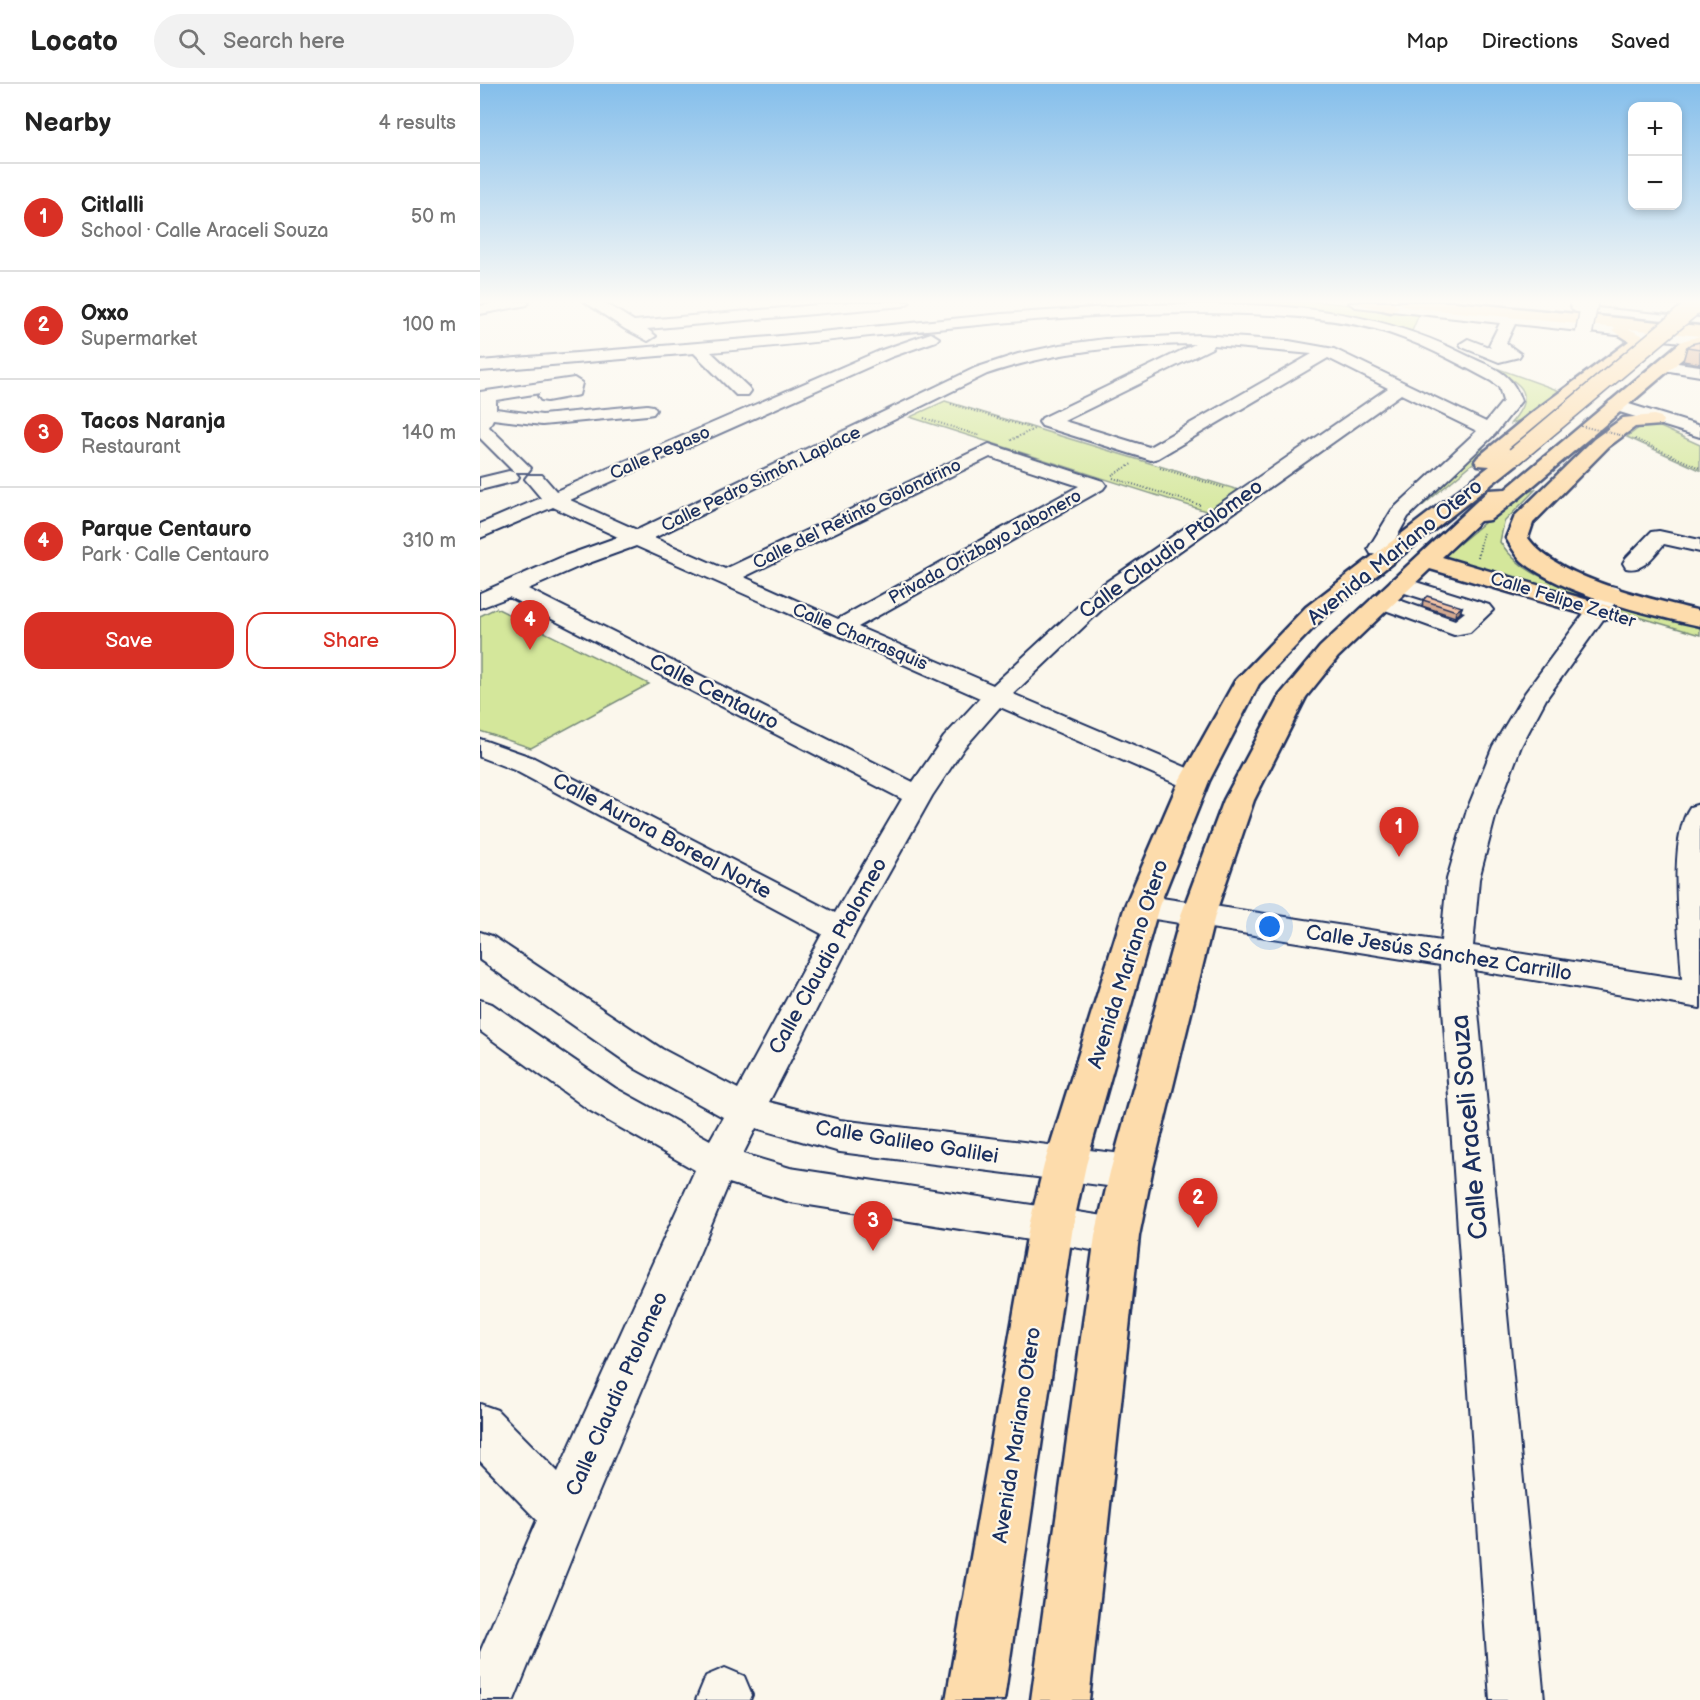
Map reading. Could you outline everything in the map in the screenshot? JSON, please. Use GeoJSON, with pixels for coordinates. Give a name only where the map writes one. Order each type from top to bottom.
{"type":"FeatureCollection","features":[{"type":"Feature","properties":{"kind":"main road"},"geometry":{"type":"LineString","coordinates":[[1366,572],[1379,549],[1536,419],[1592,377]]}},
{"type":"Feature","properties":{"kind":"main road","name":"Avenida Mariano Otero"},"geometry":{"type":"LineString","coordinates":[[1060,1700],[1117,1236],[1131,1172],[1198,915],[1239,800],[1294,695],[1329,652],[1450,538],[1523,458],[1614,377]]}},
{"type":"Feature","properties":{"kind":"main road","name":"Avenida Mariano Otero"},"geometry":{"type":"LineString","coordinates":[[975,1700],[1051,1226],[1065,1165],[1142,906],[1194,781],[1248,681],[1315,612],[1366,572],[1523,458],[1622,377]]}},
{"type":"Feature","properties":{"kind":"main road"},"geometry":{"type":"LineString","coordinates":[[1450,538],[1610,421],[1653,377]]}},
{"type":"Feature","properties":{"kind":"main road"},"geometry":{"type":"LineString","coordinates":[[1489,430],[1510,428],[1536,419]]}},
{"type":"Feature","properties":{"kind":"main road"},"geometry":{"type":"LineString","coordinates":[[1610,421],[1654,421]]}},
{"type":"Feature","properties":{"kind":"main road","name":"Calle Felipe Zetter"},"geometry":{"type":"LineString","coordinates":[[1610,421],[1563,480],[1517,528],[1516,539],[1530,557],[1603,602],[1700,641]]}},
{"type":"Feature","properties":{"kind":"main road"},"geometry":{"type":"LineString","coordinates":[[1513,493],[1563,480]]}},
{"type":"Feature","properties":{"kind":"main road","name":"Calle Felipe Zetter"},"geometry":{"type":"LineString","coordinates":[[1426,560],[1507,584],[1700,619]]}},
{"type":"Feature","properties":{"kind":"street"},"geometry":{"type":"LineString","coordinates":[[728,377],[742,391]]}},
{"type":"Feature","properties":{"kind":"street","name":"Calle Pegaso"},"geometry":{"type":"LineString","coordinates":[[480,532],[832,377]]}},
{"type":"Feature","properties":{"kind":"street","name":"Calle Pedro Simón Laplace"},"geometry":{"type":"LineString","coordinates":[[480,601],[570,562],[637,538],[969,377]]}},
{"type":"Feature","properties":{"kind":"street"},"geometry":{"type":"LineString","coordinates":[[1051,423],[1141,377]]}},
{"type":"Feature","properties":{"kind":"street"},"geometry":{"type":"LineString","coordinates":[[1051,423],[1151,454],[1284,377]]}},
{"type":"Feature","properties":{"kind":"street","name":"Calle Pedro Simón Laplace"},"geometry":{"type":"LineString","coordinates":[[1378,377],[1489,430]]}},
{"type":"Feature","properties":{"kind":"street"},"geometry":{"type":"LineString","coordinates":[[1379,549],[1399,514],[1489,430],[1512,401],[1507,385],[1498,377]]}},
{"type":"Feature","properties":{"kind":"street"},"geometry":{"type":"LineString","coordinates":[[485,396],[574,383],[573,391],[547,396]]}},
{"type":"Feature","properties":{"kind":"street","name":"Calle Claudio Ptolomeo"},"geometry":{"type":"LineString","coordinates":[[487,1700],[565,1513],[718,1163],[841,930],[918,796],[954,743],[1039,653],[1107,592],[1399,388]]}},
{"type":"Feature","properties":{"kind":"street"},"geometry":{"type":"LineString","coordinates":[[485,396],[542,420],[647,411]]}},
{"type":"Feature","properties":{"kind":"street","name":"Calle Charrasquis"},"geometry":{"type":"LineString","coordinates":[[485,396],[480,428],[522,475],[553,500],[724,578],[1194,781]]}},
{"type":"Feature","properties":{"kind":"street"},"geometry":{"type":"LineString","coordinates":[[1610,421],[1654,421],[1700,442]]}},
{"type":"Feature","properties":{"kind":"street"},"geometry":{"type":"LineString","coordinates":[[1610,421],[1700,432]]}},
{"type":"Feature","properties":{"kind":"street","name":"Privada Orizbayo Jabonero"},"geometry":{"type":"LineString","coordinates":[[989,450],[1096,485]]}},
{"type":"Feature","properties":{"kind":"street","name":"Calle del Retinto Golondrino"},"geometry":{"type":"LineString","coordinates":[[724,578],[989,450]]}},
{"type":"Feature","properties":{"kind":"street"},"geometry":{"type":"LineString","coordinates":[[480,484],[522,475]]}},
{"type":"Feature","properties":{"kind":"street","name":"Privada Orizbayo Jabonero"},"geometry":{"type":"LineString","coordinates":[[839,628],[1096,485]]}},
{"type":"Feature","properties":{"kind":"street"},"geometry":{"type":"LineString","coordinates":[[1634,563],[1659,537],[1696,539]]}},
{"type":"Feature","properties":{"kind":"street"},"geometry":{"type":"LineString","coordinates":[[1391,592],[1454,628],[1462,627],[1507,584]]}},
{"type":"Feature","properties":{"kind":"street","name":"Calle Centauro"},"geometry":{"type":"LineString","coordinates":[[509,588],[918,796]]}},
{"type":"Feature","properties":{"kind":"street","name":"Calle Araceli Souza"},"geometry":{"type":"LineString","coordinates":[[1517,1700],[1456,956],[1463,879],[1482,810],[1507,746],[1534,698],[1603,602]]}},
{"type":"Feature","properties":{"kind":"street","name":"Calle Aurora Boreal Norte"},"geometry":{"type":"LineString","coordinates":[[480,747],[524,764],[841,930]]}},
{"type":"Feature","properties":{"kind":"street"},"geometry":{"type":"LineString","coordinates":[[1700,813],[1694,836],[1700,994]]}},
{"type":"Feature","properties":{"kind":"street","name":"Calle Jesús Sánchez Carrillo"},"geometry":{"type":"LineString","coordinates":[[1142,906],[1700,994]]}},
{"type":"Feature","properties":{"kind":"street","name":"Calle Galileo Galilei"},"geometry":{"type":"LineString","coordinates":[[480,944],[649,1059],[744,1110],[840,1136],[1131,1172]]}},
{"type":"Feature","properties":{"kind":"street"},"geometry":{"type":"LineString","coordinates":[[480,1013],[602,1099],[718,1163],[790,1185],[1117,1236]]}},
{"type":"Feature","properties":{"kind":"street"},"geometry":{"type":"LineString","coordinates":[[480,1427],[565,1513]]}},
{"type":"Feature","properties":{"kind":"path"},"geometry":{"type":"LineString","coordinates":[[989,450],[1051,423]]}},
{"type":"Feature","properties":{"kind":"path"},"geometry":{"type":"LineString","coordinates":[[1634,431],[1634,438],[1700,468]]}},
{"type":"Feature","properties":{"kind":"path"},"geometry":{"type":"LineString","coordinates":[[1096,485],[1151,454]]}},
{"type":"Feature","properties":{"kind":"path"},"geometry":{"type":"LineString","coordinates":[[1484,531],[1478,559],[1485,563]]}},
{"type":"Feature","properties":{"kind":"green space"},"geometry":{"type":"Polygon","coordinates":[[[1507,377],[1522,377],[1560,391],[1526,418],[1510,424],[1523,405],[1524,397],[1519,385],[1507,377]]]}},
{"type":"Feature","properties":{"kind":"green space"},"geometry":{"type":"Polygon","coordinates":[[[945,401],[1242,491],[1212,513],[910,417],[945,401]]]}},
{"type":"Feature","properties":{"kind":"green space"},"geometry":{"type":"Polygon","coordinates":[[[1644,424],[1656,425],[1700,445],[1700,470],[1627,437],[1644,424]]]}},
{"type":"Feature","properties":{"kind":"green space"},"geometry":{"type":"Polygon","coordinates":[[[1477,448],[1484,449],[1479,458],[1421,507],[1417,506],[1477,448]]]}},
{"type":"Feature","properties":{"kind":"green space"},"geometry":{"type":"Polygon","coordinates":[[[1535,490],[1504,522],[1500,542],[1517,562],[1527,569],[1583,592],[1578,598],[1442,558],[1520,493],[1535,490]]]}},
{"type":"Feature","properties":{"kind":"green space"},"geometry":{"type":"Polygon","coordinates":[[[1621,603],[1700,626],[1700,635],[1615,610],[1621,603]]]}},
{"type":"Feature","properties":{"kind":"green space"},"geometry":{"type":"Polygon","coordinates":[[[496,608],[649,684],[531,748],[480,731],[480,616],[496,608]]]}},
{"type":"Feature","properties":{"kind":"building"},"geometry":{"type":"Polygon","coordinates":[[[1427,596],[1462,607],[1456,611],[1423,600],[1427,596]]]}},
{"type":"Feature","properties":{"kind":"place","name":"Parque Centauro"},"geometry":{"type":"Point","coordinates":[530,650]}},
{"type":"Feature","properties":{"kind":"place","name":"Citlalli"},"geometry":{"type":"Point","coordinates":[1399,857]}},
{"type":"Feature","properties":{"kind":"place","name":"Oxxo"},"geometry":{"type":"Point","coordinates":[1198,1228]}},
{"type":"Feature","properties":{"kind":"place","name":"Tacos Naranja"},"geometry":{"type":"Point","coordinates":[873,1251]}}]}
